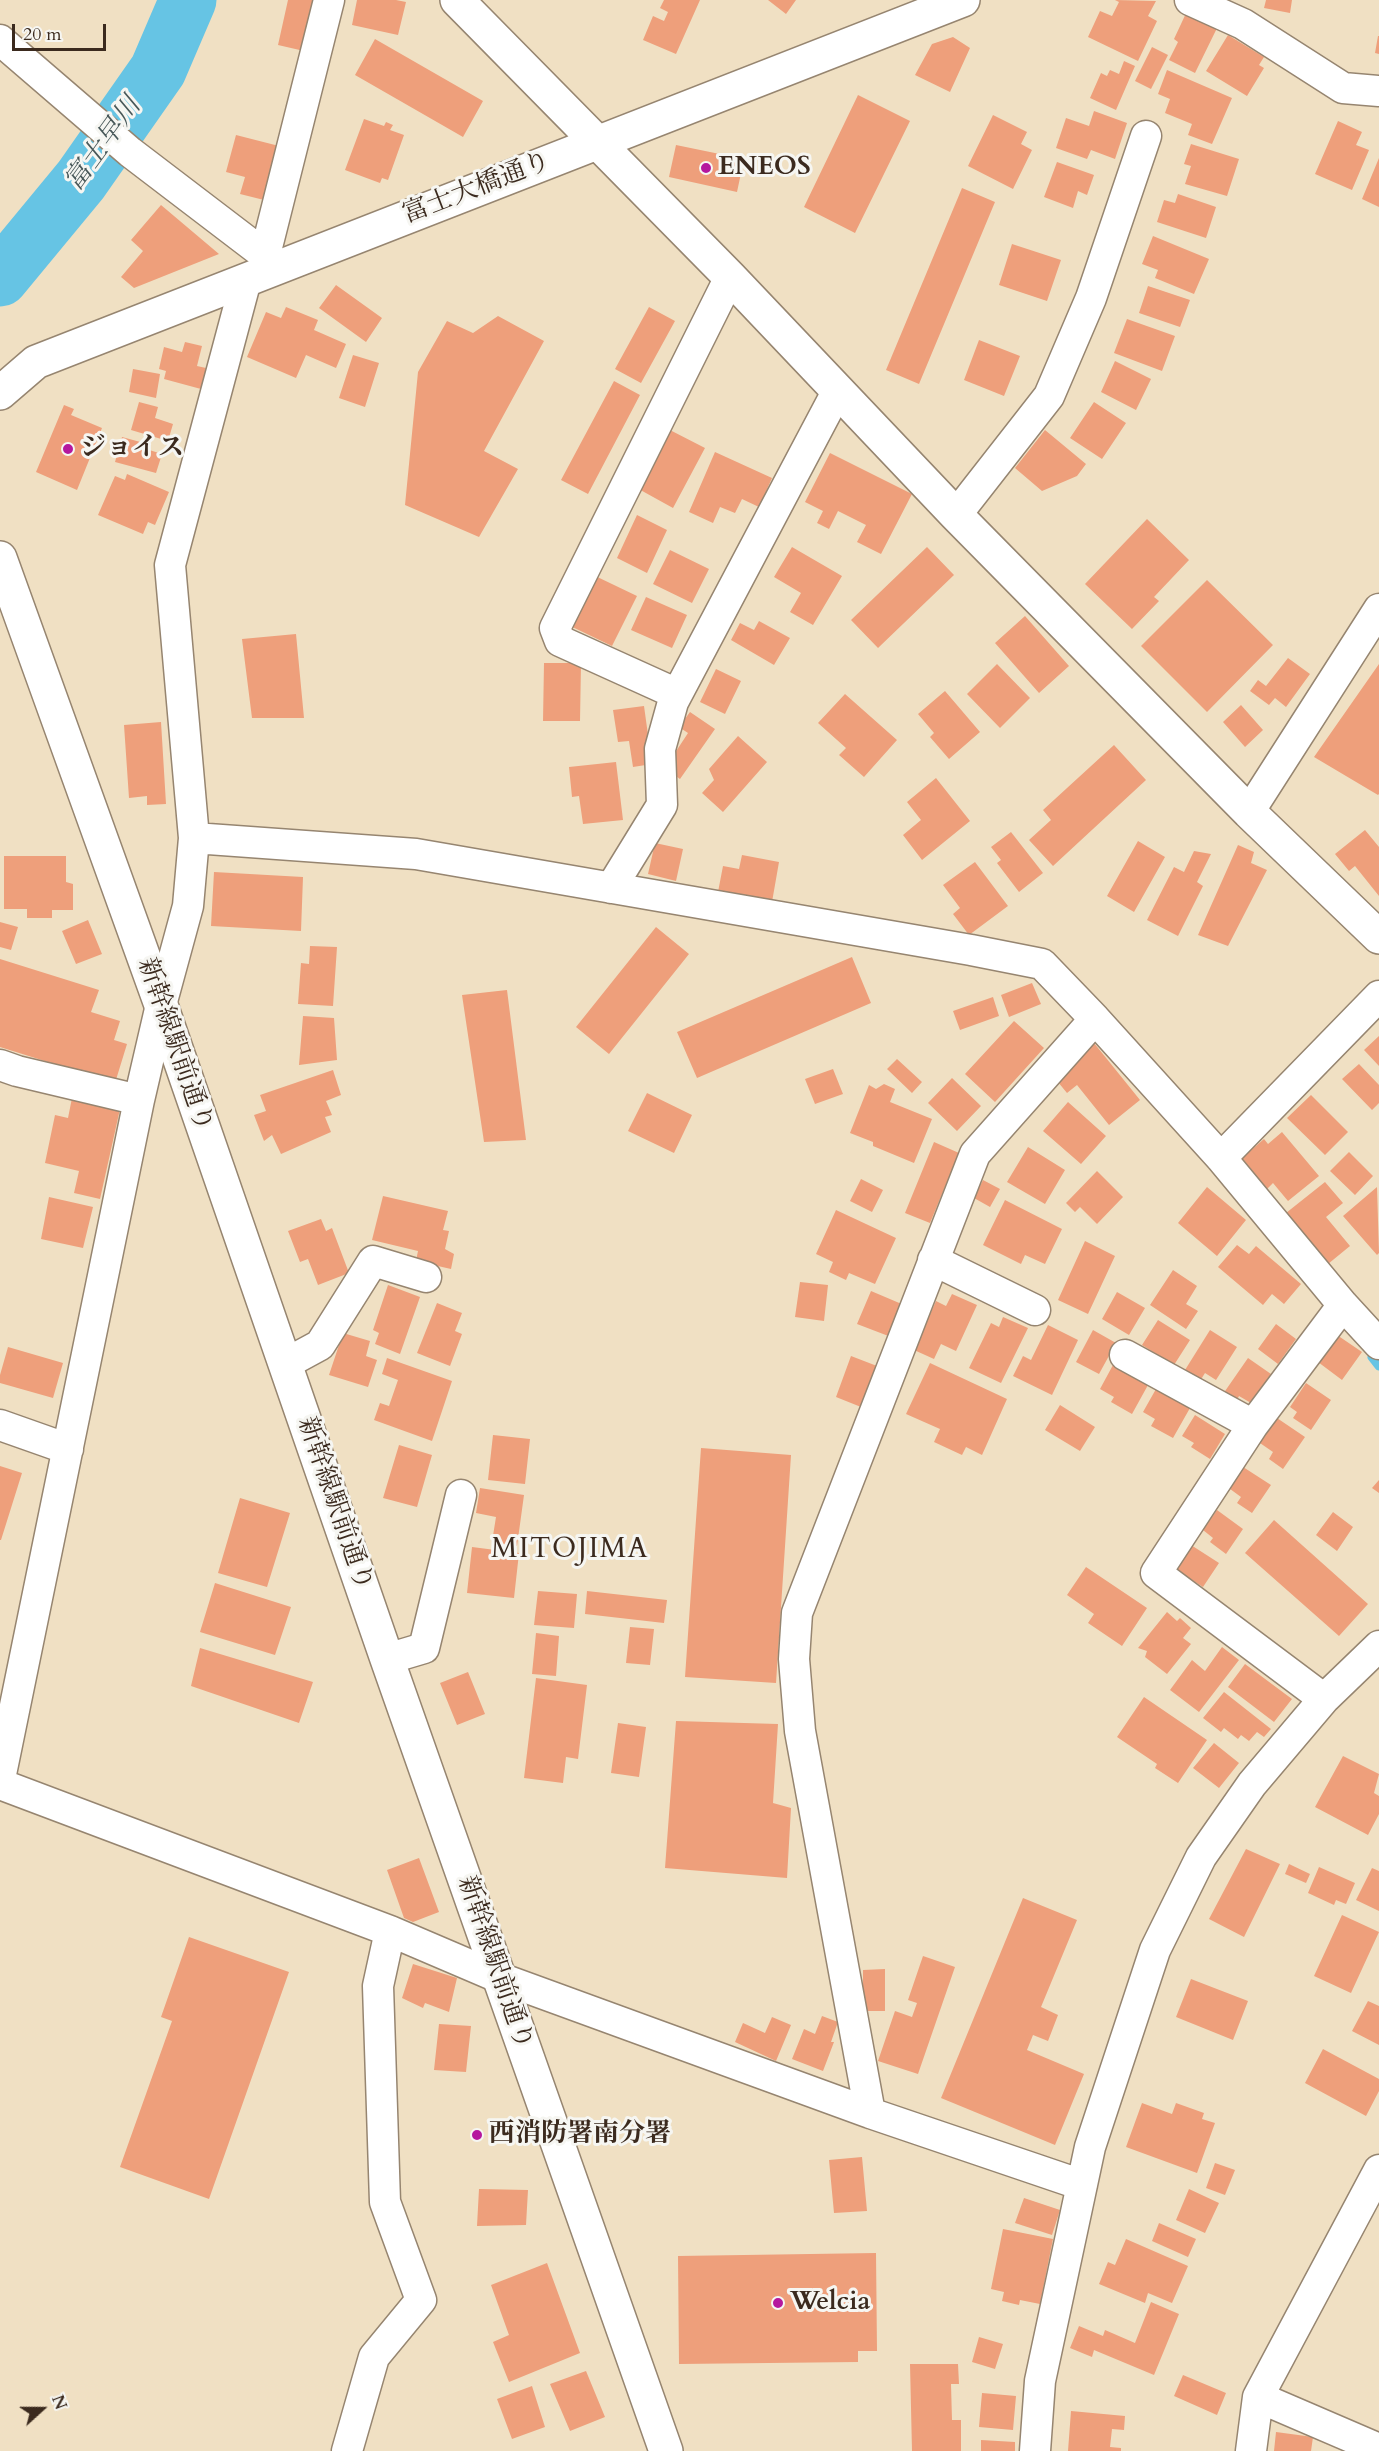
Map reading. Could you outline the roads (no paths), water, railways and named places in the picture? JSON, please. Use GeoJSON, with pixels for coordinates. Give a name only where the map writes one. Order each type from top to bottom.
{"type":"FeatureCollection","features":[{"type":"Feature","properties":{"kind":"street"},"geometry":{"type":"LineString","coordinates":[[329,0],[261,268],[170,565],[194,838],[188,906],[161,1005],[139,1100],[0,1781],[390,1931],[500,1978],[870,2113],[1082,2185]]}},
{"type":"Feature","properties":{"kind":"street"},"geometry":{"type":"LineString","coordinates":[[458,0],[730,277],[956,515],[1249,812],[1379,936]]}},
{"type":"Feature","properties":{"kind":"street","name":"富士大橋通り"},"geometry":{"type":"LineString","coordinates":[[0,393],[36,362],[261,268],[597,142],[963,0]]}},
{"type":"Feature","properties":{"kind":"street"},"geometry":{"type":"LineString","coordinates":[[1190,0],[1243,24],[1343,88],[1379,91]]}},
{"type":"Feature","properties":{"kind":"street"},"geometry":{"type":"LineString","coordinates":[[0,40],[261,268]]}},
{"type":"Feature","properties":{"kind":"street"},"geometry":{"type":"LineString","coordinates":[[956,515],[1049,396],[1091,298],[1146,136]]}},
{"type":"Feature","properties":{"kind":"street"},"geometry":{"type":"LineString","coordinates":[[677,694],[560,640],[555,628],[730,277]]}},
{"type":"Feature","properties":{"kind":"street"},"geometry":{"type":"LineString","coordinates":[[611,888],[662,806],[660,749],[677,694],[838,390]]}},
{"type":"Feature","properties":{"kind":"street","name":"新幹線駅前通り"},"geometry":{"type":"LineString","coordinates":[[0,558],[161,1005],[387,1659],[666,2451]]}},
{"type":"Feature","properties":{"kind":"street"},"geometry":{"type":"LineString","coordinates":[[1249,812],[1379,609]]}},
{"type":"Feature","properties":{"kind":"street"},"geometry":{"type":"LineString","coordinates":[[194,838],[416,854],[1042,964],[1221,1158],[1342,1305],[1379,1344]]}},
{"type":"Feature","properties":{"kind":"street"},"geometry":{"type":"LineString","coordinates":[[1221,1158],[1379,996]]}},
{"type":"Feature","properties":{"kind":"street"},"geometry":{"type":"LineString","coordinates":[[870,2113],[800,1731],[794,1659],[797,1613],[975,1154],[1095,1019]]}},
{"type":"Feature","properties":{"kind":"street"},"geometry":{"type":"LineString","coordinates":[[0,1065],[139,1100]]}},
{"type":"Feature","properties":{"kind":"street"},"geometry":{"type":"LineString","coordinates":[[933,1260],[1035,1310]]}},
{"type":"Feature","properties":{"kind":"street"},"geometry":{"type":"LineString","coordinates":[[285,1364],[320,1345],[373,1261],[426,1276]]}},
{"type":"Feature","properties":{"kind":"street"},"geometry":{"type":"LineString","coordinates":[[1324,1699],[1156,1573],[1253,1425],[1342,1305]]}},
{"type":"Feature","properties":{"kind":"street"},"geometry":{"type":"LineString","coordinates":[[1125,1355],[1253,1425]]}},
{"type":"Feature","properties":{"kind":"street"},"geometry":{"type":"LineString","coordinates":[[0,1425],[68,1449]]}},
{"type":"Feature","properties":{"kind":"street"},"geometry":{"type":"LineString","coordinates":[[387,1659],[424,1648],[461,1495]]}},
{"type":"Feature","properties":{"kind":"street"},"geometry":{"type":"LineString","coordinates":[[1035,2451],[1040,2381],[1090,2147],[1155,1950],[1201,1857],[1252,1784],[1324,1699],[1379,1646]]}},
{"type":"Feature","properties":{"kind":"street"},"geometry":{"type":"LineString","coordinates":[[347,2451],[374,2357],[421,2300],[386,2202],[378,1986],[390,1931]]}},
{"type":"Feature","properties":{"kind":"street"},"geometry":{"type":"LineString","coordinates":[[1251,2451],[1258,2397],[1379,2170]]}},
{"type":"Feature","properties":{"kind":"street"},"geometry":{"type":"LineString","coordinates":[[1258,2397],[1379,2449]]}},
{"type":"Feature","properties":{"kind":"waterway","name":"富士早川"},"geometry":{"type":"LineString","coordinates":[[0,278],[81,180],[158,70],[188,0]]}},
{"type":"Feature","properties":{"kind":"waterway"},"geometry":{"type":"LineString","coordinates":[[1379,1348],[1372,1357],[1379,1366]]}},
{"type":"Feature","properties":{"kind":"place","name":"ENEOS"},"geometry":{"type":"Point","coordinates":[706,168]}},
{"type":"Feature","properties":{"kind":"place","name":"ジョイス"},"geometry":{"type":"Point","coordinates":[68,449]}},
{"type":"Feature","properties":{"kind":"place","name":"西消防署南分署"},"geometry":{"type":"Point","coordinates":[477,2135]}},
{"type":"Feature","properties":{"kind":"place","name":"Welcia"},"geometry":{"type":"Point","coordinates":[778,2303]}},
{"type":"Feature","properties":{"kind":"district","name":"MITOJIMA"},"geometry":{"type":"Point","coordinates":[570,1551]}}]}
